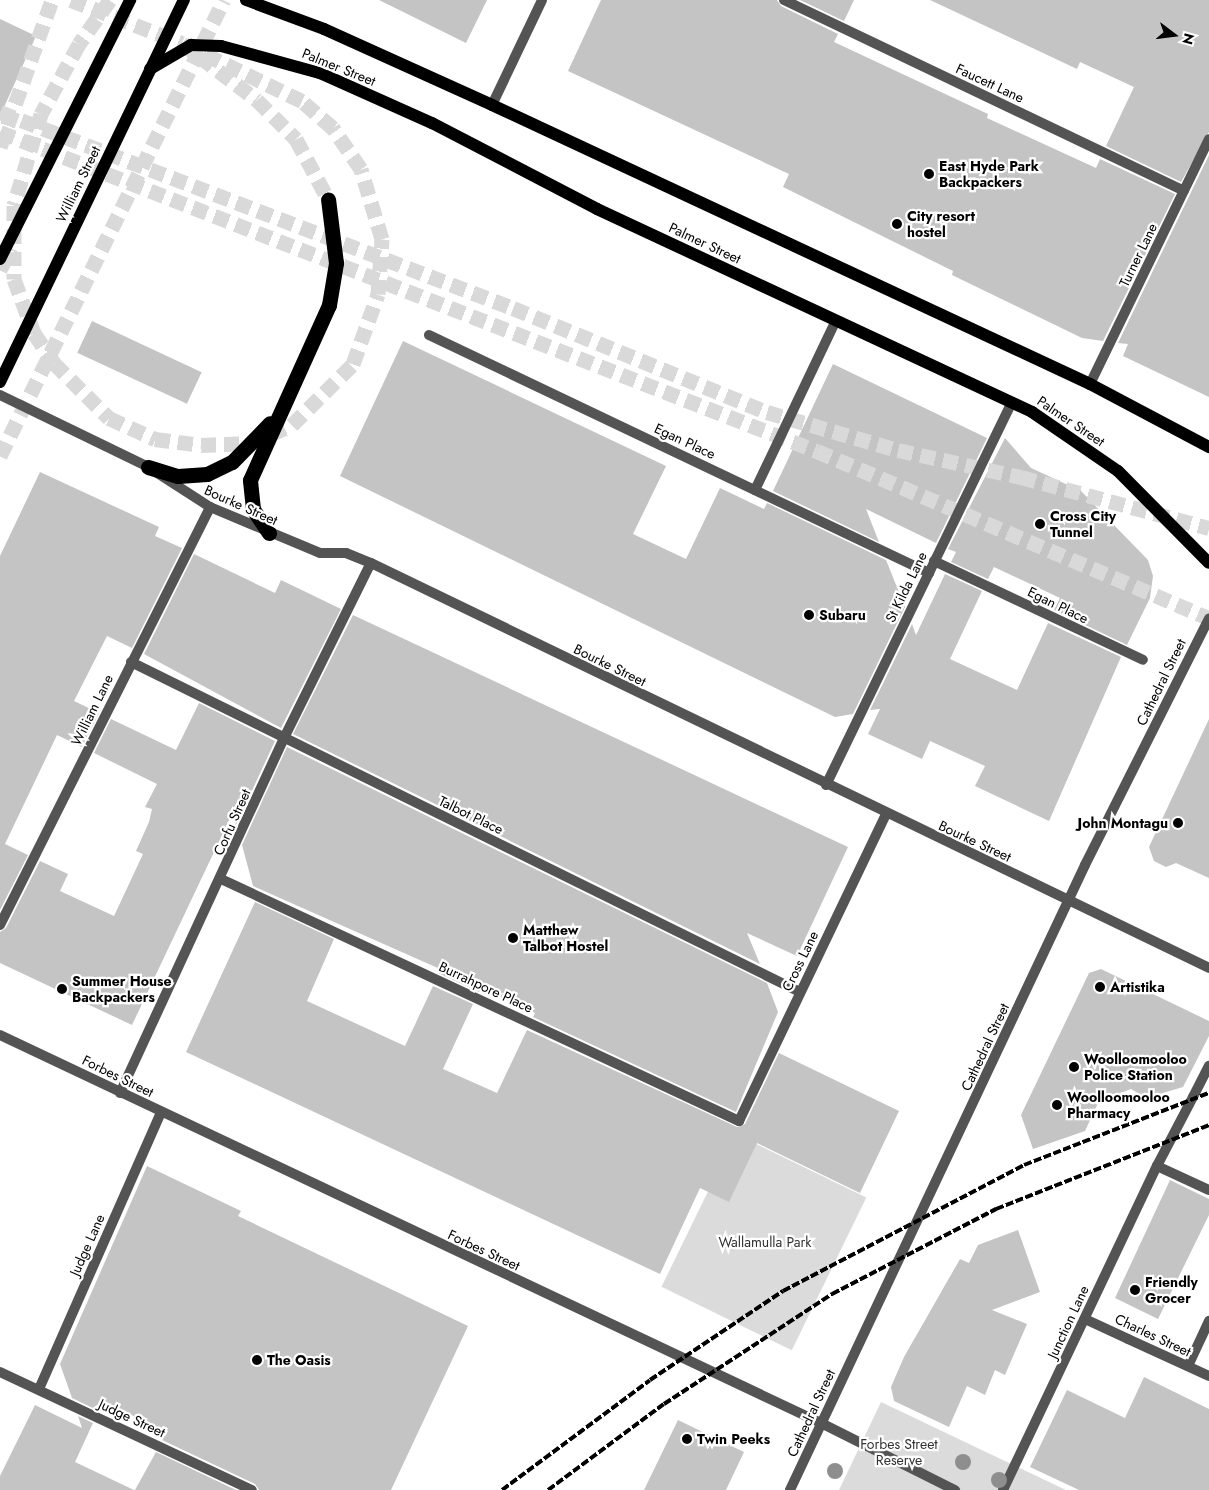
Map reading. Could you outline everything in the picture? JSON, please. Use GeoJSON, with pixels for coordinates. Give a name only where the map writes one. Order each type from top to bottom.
{"type":"FeatureCollection","features":[{"type":"Feature","properties":{"kind":"highway"},"geometry":{"type":"LineString","coordinates":[[269,533],[253,509],[248,490],[330,305],[336,263],[328,199]]}},
{"type":"Feature","properties":{"kind":"highway"},"geometry":{"type":"LineString","coordinates":[[148,467],[178,476],[219,469],[246,450],[284,407]]}},
{"type":"Feature","properties":{"kind":"main road"},"geometry":{"type":"LineString","coordinates":[[0,259],[130,0]]}},
{"type":"Feature","properties":{"kind":"main road","name":"William Street"},"geometry":{"type":"LineString","coordinates":[[0,382],[184,0]]}},
{"type":"Feature","properties":{"kind":"main road","name":"Palmer Street"},"geometry":{"type":"LineString","coordinates":[[246,0],[318,26],[492,105],[1090,384],[1209,447]]}},
{"type":"Feature","properties":{"kind":"main road","name":"Palmer Street"},"geometry":{"type":"LineString","coordinates":[[150,69],[178,50],[197,44],[230,48],[320,73],[836,320],[1012,402],[1118,471],[1209,563]]}},
{"type":"Feature","properties":{"kind":"street"},"geometry":{"type":"LineString","coordinates":[[492,105],[542,0]]}},
{"type":"Feature","properties":{"kind":"street","name":"Faucett Lane"},"geometry":{"type":"LineString","coordinates":[[784,0],[1184,191]]}},
{"type":"Feature","properties":{"kind":"street","name":"Turner Lane"},"geometry":{"type":"LineString","coordinates":[[1090,384],[1209,139]]}},
{"type":"Feature","properties":{"kind":"street"},"geometry":{"type":"LineString","coordinates":[[755,490],[836,320]]}},
{"type":"Feature","properties":{"kind":"street","name":"Egan Place"},"geometry":{"type":"LineString","coordinates":[[429,334],[929,573]]}},
{"type":"Feature","properties":{"kind":"street","name":"Bourke Street"},"geometry":{"type":"LineString","coordinates":[[0,395],[148,467],[210,507],[320,553],[346,553],[371,563],[886,814],[1209,968]]}},
{"type":"Feature","properties":{"kind":"street","name":"St Kilda Lane"},"geometry":{"type":"LineString","coordinates":[[826,785],[1012,402]]}},
{"type":"Feature","properties":{"kind":"street","name":"William Lane"},"geometry":{"type":"LineString","coordinates":[[0,925],[210,507]]}},
{"type":"Feature","properties":{"kind":"street","name":"Egan Place"},"geometry":{"type":"LineString","coordinates":[[934,561],[1142,660]]}},
{"type":"Feature","properties":{"kind":"street","name":"Corfu Street"},"geometry":{"type":"LineString","coordinates":[[120,1093],[221,879],[284,738],[371,563]]}},
{"type":"Feature","properties":{"kind":"street","name":"Cathedral Street"},"geometry":{"type":"LineString","coordinates":[[790,1490],[1069,900],[1209,618]]}},
{"type":"Feature","properties":{"kind":"street","name":"Talbot Place"},"geometry":{"type":"LineString","coordinates":[[131,662],[800,992]]}},
{"type":"Feature","properties":{"kind":"street","name":"Cross Lane"},"geometry":{"type":"LineString","coordinates":[[738,1121],[886,814]]}},
{"type":"Feature","properties":{"kind":"street","name":"Burrahpore Place"},"geometry":{"type":"LineString","coordinates":[[221,879],[738,1121]]}},
{"type":"Feature","properties":{"kind":"street","name":"Forbes Street"},"geometry":{"type":"LineString","coordinates":[[0,1035],[821,1423],[955,1490]]}},
{"type":"Feature","properties":{"kind":"street","name":"Junction Lane"},"geometry":{"type":"LineString","coordinates":[[1003,1490],[1157,1166],[1209,1066]]}},
{"type":"Feature","properties":{"kind":"street","name":"Judge Lane"},"geometry":{"type":"LineString","coordinates":[[39,1389],[161,1112]]}},
{"type":"Feature","properties":{"kind":"street"},"geometry":{"type":"LineString","coordinates":[[1157,1166],[1209,1190]]}},
{"type":"Feature","properties":{"kind":"street","name":"Charles Street"},"geometry":{"type":"LineString","coordinates":[[1085,1319],[1209,1376]]}},
{"type":"Feature","properties":{"kind":"street"},"geometry":{"type":"LineString","coordinates":[[1188,1366],[1209,1321]]}},
{"type":"Feature","properties":{"kind":"street","name":"Judge Street"},"geometry":{"type":"LineString","coordinates":[[0,1372],[252,1490]]}},
{"type":"Feature","properties":{"kind":"green space","name":"Wallamulla Park"},"geometry":{"type":"Polygon","coordinates":[[[736,1134],[866,1198],[792,1350],[661,1287],[736,1134]]]}},
{"type":"Feature","properties":{"kind":"green space","name":"Forbes Street Reserve"},"geometry":{"type":"Polygon","coordinates":[[[881,1402],[1066,1490],[839,1490],[881,1402]]]}},
{"type":"Feature","properties":{"kind":"building"},"geometry":{"type":"Polygon","coordinates":[[[379,0],[487,0],[466,43],[379,0]]]}},
{"type":"Feature","properties":{"kind":"building"},"geometry":{"type":"Polygon","coordinates":[[[601,0],[777,0],[781,6],[838,34],[834,42],[988,114],[987,118],[1096,168],[1100,159],[1175,194],[1103,341],[1082,338],[952,275],[953,271],[783,187],[789,174],[568,71],[601,0]]]}},
{"type":"Feature","properties":{"kind":"building"},"geometry":{"type":"Polygon","coordinates":[[[800,0],[854,0],[844,21],[800,0]]]}},
{"type":"Feature","properties":{"kind":"building"},"geometry":{"type":"Polygon","coordinates":[[[930,0],[1209,0],[1209,132],[1181,182],[1106,146],[1134,87],[1080,62],[1077,69],[930,0]]]}},
{"type":"Feature","properties":{"kind":"building"},"geometry":{"type":"Polygon","coordinates":[[[0,19],[36,36],[0,116],[0,19]]]}},
{"type":"Feature","properties":{"kind":"building"},"geometry":{"type":"Polygon","coordinates":[[[1209,155],[1209,397],[1123,356],[1128,344],[1118,343],[1209,155]]]}},
{"type":"Feature","properties":{"kind":"building"},"geometry":{"type":"Polygon","coordinates":[[[92,321],[202,372],[187,404],[77,353],[92,321]]]}},
{"type":"Feature","properties":{"kind":"building"},"geometry":{"type":"Polygon","coordinates":[[[403,341],[666,466],[633,534],[686,559],[720,488],[764,509],[767,503],[886,560],[905,607],[853,714],[835,717],[340,476],[403,341]]]}},
{"type":"Feature","properties":{"kind":"building"},"geometry":{"type":"Polygon","coordinates":[[[833,364],[987,438],[936,543],[866,509],[879,542],[773,491],[833,364]]]}},
{"type":"Feature","properties":{"kind":"building","name":"Cross City Tunnel"},"geometry":{"type":"Polygon","coordinates":[[[1005,438],[1031,468],[1081,491],[1148,560],[1153,576],[1150,598],[1127,645],[1054,610],[1060,598],[994,567],[988,579],[951,562],[956,552],[948,549],[1005,438]]]}},
{"type":"Feature","properties":{"kind":"building"},"geometry":{"type":"Polygon","coordinates":[[[40,472],[159,527],[155,536],[182,548],[132,648],[107,636],[74,701],[99,713],[82,747],[57,735],[5,844],[28,855],[0,910],[0,556],[40,472]]]}},
{"type":"Feature","properties":{"kind":"building"},"geometry":{"type":"Polygon","coordinates":[[[194,554],[275,593],[281,580],[341,609],[281,728],[144,654],[194,554]]]}},
{"type":"Feature","properties":{"kind":"building"},"geometry":{"type":"Polygon","coordinates":[[[945,574],[982,591],[950,659],[1017,690],[1048,623],[1121,657],[1049,821],[975,786],[985,766],[930,741],[922,759],[868,734],[880,709],[870,710],[912,624],[916,635],[945,574]]]}},
{"type":"Feature","properties":{"kind":"building"},"geometry":{"type":"Polygon","coordinates":[[[353,615],[848,847],[797,956],[747,933],[760,964],[293,734],[353,615]]]}},
{"type":"Feature","properties":{"kind":"building"},"geometry":{"type":"Polygon","coordinates":[[[199,703],[275,741],[236,825],[233,812],[132,1025],[0,963],[0,932],[6,928],[40,861],[68,874],[60,891],[114,916],[143,854],[136,851],[149,822],[152,809],[145,807],[157,784],[94,753],[111,719],[176,750],[199,703]]]}},
{"type":"Feature","properties":{"kind":"building"},"geometry":{"type":"Polygon","coordinates":[[[1209,719],[1209,878],[1176,863],[1166,867],[1154,861],[1149,847],[1209,719]]]}},
{"type":"Feature","properties":{"kind":"building","name":"Matthew Talbot Hostel"},"geometry":{"type":"Polygon","coordinates":[[[287,747],[767,983],[778,1012],[736,1112],[533,1017],[535,1013],[481,988],[479,992],[438,973],[440,969],[253,886],[242,845],[287,747]]]}},
{"type":"Feature","properties":{"kind":"building"},"geometry":{"type":"Polygon","coordinates":[[[255,902],[334,939],[307,1001],[405,1046],[433,986],[473,1004],[443,1069],[497,1093],[527,1030],[737,1127],[745,1124],[779,1053],[899,1111],[860,1193],[757,1143],[729,1202],[700,1188],[660,1274],[186,1052],[255,902]]]}},
{"type":"Feature","properties":{"kind":"building"},"geometry":{"type":"Polygon","coordinates":[[[1101,969],[1209,1021],[1209,1036],[1183,1087],[1146,1098],[1131,1089],[1099,1101],[1085,1131],[1033,1149],[1021,1115],[1089,973],[1101,969]]]}},
{"type":"Feature","properties":{"kind":"building","name":"The Oasis"},"geometry":{"type":"Polygon","coordinates":[[[147,1166],[241,1211],[238,1216],[468,1326],[391,1490],[259,1490],[255,1484],[162,1440],[167,1432],[104,1402],[99,1411],[72,1398],[60,1364],[147,1166]]]}},
{"type":"Feature","properties":{"kind":"building"},"geometry":{"type":"Polygon","coordinates":[[[1170,1180],[1209,1199],[1209,1215],[1158,1319],[1115,1298],[1170,1180]]]}},
{"type":"Feature","properties":{"kind":"building"},"geometry":{"type":"Polygon","coordinates":[[[1018,1230],[1040,1292],[992,1310],[1027,1324],[1005,1375],[995,1370],[985,1395],[967,1386],[949,1427],[894,1401],[891,1387],[904,1357],[960,1259],[969,1263],[978,1245],[1018,1230]]]}},
{"type":"Feature","properties":{"kind":"building"},"geometry":{"type":"Polygon","coordinates":[[[1144,1377],[1209,1409],[1209,1490],[1079,1490],[1030,1467],[1067,1390],[1125,1418],[1144,1377]]]}},
{"type":"Feature","properties":{"kind":"building"},"geometry":{"type":"Polygon","coordinates":[[[35,1405],[82,1428],[78,1416],[93,1423],[75,1462],[134,1490],[0,1490],[0,1476],[35,1405]]]}},
{"type":"Feature","properties":{"kind":"building"},"geometry":{"type":"Polygon","coordinates":[[[678,1420],[744,1452],[726,1490],[644,1490],[678,1420]]]}},
{"type":"Feature","properties":{"kind":"building"},"geometry":{"type":"Polygon","coordinates":[[[156,1452],[236,1490],[135,1490],[156,1452]]]}},
{"type":"Feature","properties":{"kind":"tunnel"},"geometry":{"type":"LineString","coordinates":[[0,147],[52,0]]}},
{"type":"Feature","properties":{"kind":"tunnel"},"geometry":{"type":"LineString","coordinates":[[71,0],[182,43],[257,100],[296,139],[328,199]]}},
{"type":"Feature","properties":{"kind":"tunnel"},"geometry":{"type":"LineString","coordinates":[[110,0],[79,44],[41,114],[14,205],[14,279],[34,333],[54,363],[109,418],[155,439],[201,445],[250,443],[292,425],[353,364],[378,294],[382,239],[361,169],[333,128],[302,101],[184,44]]}},
{"type":"Feature","properties":{"kind":"tunnel"},"geometry":{"type":"LineString","coordinates":[[0,456],[224,0]]}},
{"type":"Feature","properties":{"kind":"tunnel"},"geometry":{"type":"LineString","coordinates":[[0,112],[513,308],[767,412],[898,450],[1021,477],[1209,528]]}},
{"type":"Feature","properties":{"kind":"tunnel"},"geometry":{"type":"LineString","coordinates":[[0,132],[817,451],[1209,618]]}},
{"type":"Feature","properties":{"kind":"tunnel"},"geometry":{"type":"LineString","coordinates":[[0,270],[11,247]]}},
{"type":"Feature","properties":{"kind":"railway"},"geometry":{"type":"LineString","coordinates":[[502,1490],[650,1380],[783,1291],[1024,1165],[1209,1093]]}},
{"type":"Feature","properties":{"kind":"railway"},"geometry":{"type":"LineString","coordinates":[[548,1490],[664,1404],[832,1294],[996,1209],[1209,1125]]}},
{"type":"Feature","properties":{"kind":"place","name":"East Hyde Park Backpackers"},"geometry":{"type":"Point","coordinates":[929,174]}},
{"type":"Feature","properties":{"kind":"place","name":"City resort hostel"},"geometry":{"type":"Point","coordinates":[897,224]}},
{"type":"Feature","properties":{"kind":"place","name":"Cross City Tunnel"},"geometry":{"type":"Point","coordinates":[1040,524]}},
{"type":"Feature","properties":{"kind":"place","name":"Subaru"},"geometry":{"type":"Point","coordinates":[809,615]}},
{"type":"Feature","properties":{"kind":"place","name":"John Montagu"},"geometry":{"type":"Point","coordinates":[1178,823]}},
{"type":"Feature","properties":{"kind":"place","name":"Matthew Talbot Hostel"},"geometry":{"type":"Point","coordinates":[513,938]}},
{"type":"Feature","properties":{"kind":"place","name":"Artistika"},"geometry":{"type":"Point","coordinates":[1100,987]}},
{"type":"Feature","properties":{"kind":"place","name":"Summer House Backpackers"},"geometry":{"type":"Point","coordinates":[62,989]}},
{"type":"Feature","properties":{"kind":"place","name":"Woolloomooloo Police Station"},"geometry":{"type":"Point","coordinates":[1074,1067]}},
{"type":"Feature","properties":{"kind":"place","name":"Woolloomooloo Pharmacy"},"geometry":{"type":"Point","coordinates":[1057,1105]}},
{"type":"Feature","properties":{"kind":"place","name":"Friendly Grocer"},"geometry":{"type":"Point","coordinates":[1135,1290]}},
{"type":"Feature","properties":{"kind":"place","name":"The Oasis"},"geometry":{"type":"Point","coordinates":[257,1360]}},
{"type":"Feature","properties":{"kind":"place","name":"Twin Peeks"},"geometry":{"type":"Point","coordinates":[687,1439]}}]}
